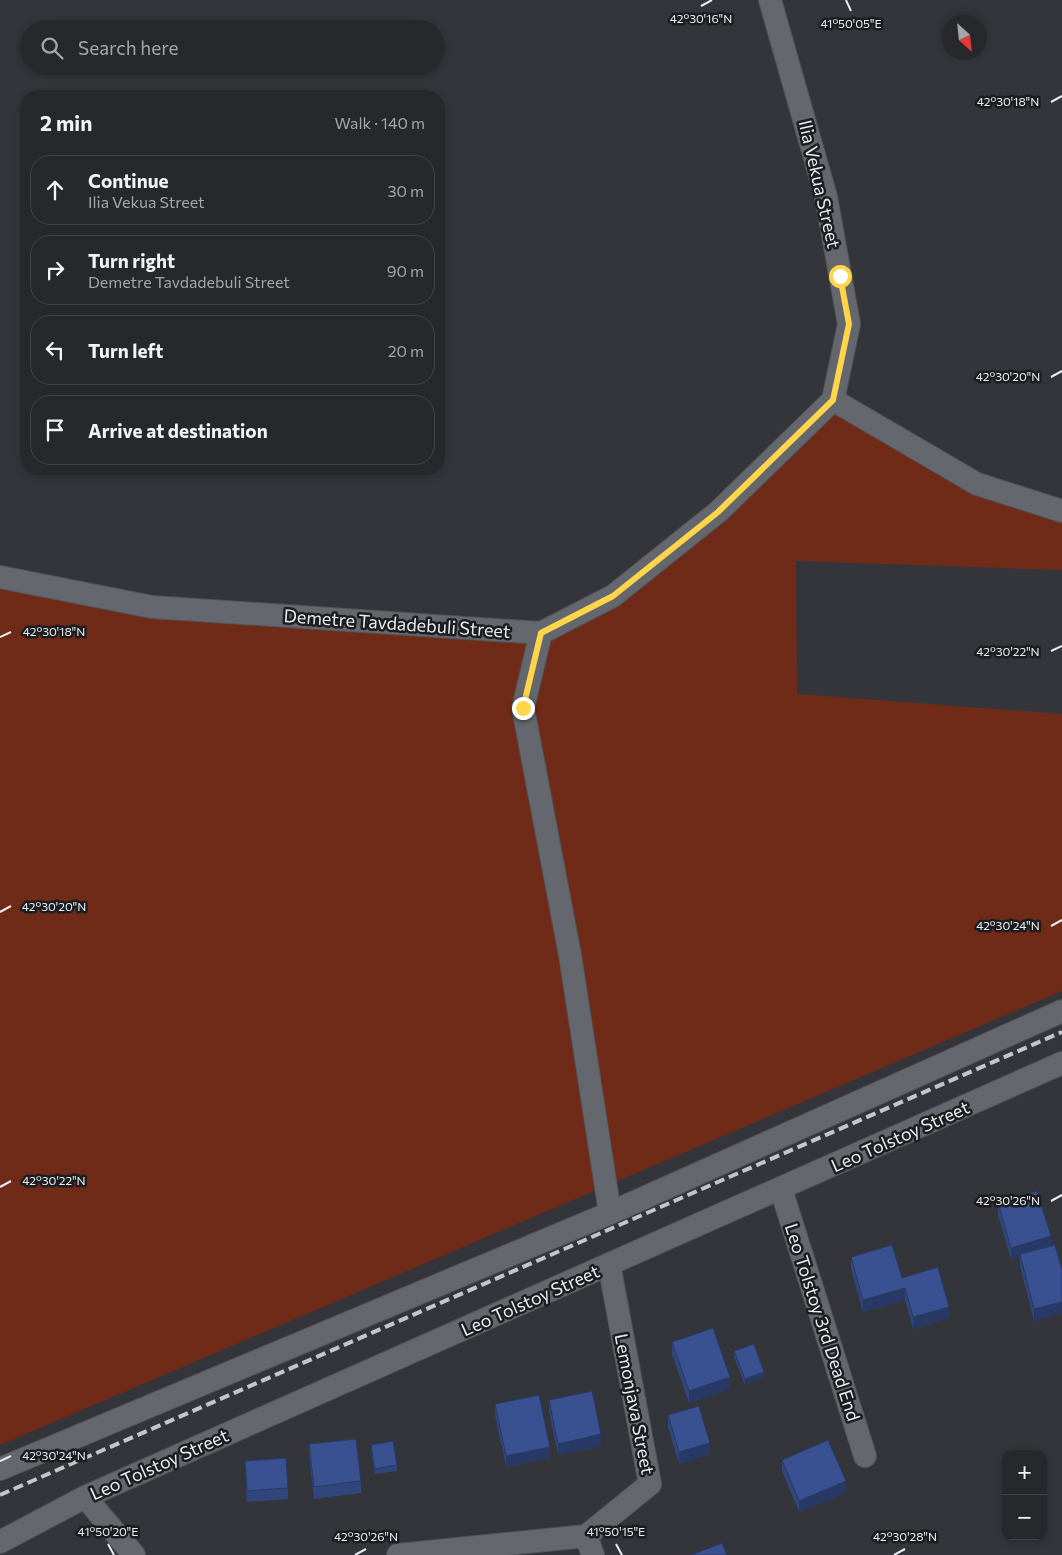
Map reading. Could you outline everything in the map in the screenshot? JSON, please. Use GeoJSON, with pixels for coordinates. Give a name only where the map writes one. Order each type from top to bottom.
{"type":"FeatureCollection","features":[{"type":"Feature","properties":{"kind":"street","name":"Ilia Vekua Street"},"geometry":{"type":"LineString","coordinates":[[770,0],[826,197],[849,324],[833,400]]}},
{"type":"Feature","properties":{"kind":"street"},"geometry":{"type":"LineString","coordinates":[[610,1213],[570,955],[523,708],[541,633],[613,596],[718,512],[833,400],[977,484],[1062,511]]}},
{"type":"Feature","properties":{"kind":"street","name":"Demetre Tavdadebuli Street"},"geometry":{"type":"LineString","coordinates":[[0,577],[152,607],[541,633]]}},
{"type":"Feature","properties":{"kind":"street"},"geometry":{"type":"LineString","coordinates":[[0,1469],[610,1213],[1062,1011]]}},
{"type":"Feature","properties":{"kind":"street","name":"Leo Tolstoy Street"},"geometry":{"type":"LineString","coordinates":[[0,1542],[85,1497],[1062,1063]]}},
{"type":"Feature","properties":{"kind":"street","name":"Leo Tolstoy 3rd Dead End"},"geometry":{"type":"LineString","coordinates":[[780,1189],[865,1456]]}},
{"type":"Feature","properties":{"kind":"street","name":"Lemonjava Street"},"geometry":{"type":"LineString","coordinates":[[398,1555],[590,1545],[650,1484],[609,1264]]}},
{"type":"Feature","properties":{"kind":"street"},"geometry":{"type":"LineString","coordinates":[[85,1497],[134,1555]]}},
{"type":"Feature","properties":{"kind":"shaded area"},"geometry":{"type":"Polygon","coordinates":[[[833,400],[977,484],[1062,511],[1062,570],[796,561],[797,694],[1062,714],[1062,991],[0,1445],[0,577],[152,607],[541,633],[613,596],[833,400]]]}},
{"type":"Feature","properties":{"kind":"building"},"geometry":{"type":"Polygon","coordinates":[[[1037,1191],[1051,1236],[1011,1248],[998,1203],[1037,1191]]]}},
{"type":"Feature","properties":{"kind":"building"},"geometry":{"type":"Polygon","coordinates":[[[892,1245],[902,1278],[938,1267],[949,1307],[913,1317],[905,1288],[863,1300],[851,1257],[892,1245]]]}},
{"type":"Feature","properties":{"kind":"building"},"geometry":{"type":"Polygon","coordinates":[[[1055,1245],[1062,1270],[1062,1302],[1034,1309],[1020,1254],[1055,1245]]]}},
{"type":"Feature","properties":{"kind":"building"},"geometry":{"type":"Polygon","coordinates":[[[713,1328],[730,1377],[689,1391],[672,1342],[713,1328]]]}},
{"type":"Feature","properties":{"kind":"building"},"geometry":{"type":"Polygon","coordinates":[[[754,1344],[764,1372],[745,1379],[734,1351],[754,1344]]]}},
{"type":"Feature","properties":{"kind":"building"},"geometry":{"type":"Polygon","coordinates":[[[592,1391],[601,1434],[558,1444],[549,1400],[592,1391]]]}},
{"type":"Feature","properties":{"kind":"building"},"geometry":{"type":"Polygon","coordinates":[[[539,1395],[550,1447],[506,1456],[495,1404],[539,1395]]]}},
{"type":"Feature","properties":{"kind":"building"},"geometry":{"type":"Polygon","coordinates":[[[699,1406],[710,1443],[679,1452],[668,1415],[699,1406]]]}},
{"type":"Feature","properties":{"kind":"building"},"geometry":{"type":"Polygon","coordinates":[[[356,1439],[361,1481],[314,1487],[309,1444],[356,1439]]]}},
{"type":"Feature","properties":{"kind":"building"},"geometry":{"type":"Polygon","coordinates":[[[828,1440],[846,1481],[799,1501],[782,1460],[828,1440]]]}},
{"type":"Feature","properties":{"kind":"building"},"geometry":{"type":"Polygon","coordinates":[[[393,1441],[397,1465],[375,1469],[371,1445],[393,1441]]]}},
{"type":"Feature","properties":{"kind":"building"},"geometry":{"type":"Polygon","coordinates":[[[286,1458],[288,1488],[247,1491],[245,1461],[286,1458]]]}},
{"type":"Feature","properties":{"kind":"building"},"geometry":{"type":"Polygon","coordinates":[[[722,1543],[727,1555],[691,1555],[722,1543]]]}},
{"type":"Feature","properties":{"kind":"railway"},"geometry":{"type":"LineString","coordinates":[[0,1495],[1062,1032]]}},
{"type":"Feature","properties":{"kind":"route"},"geometry":{"type":"LineString","coordinates":[[523,708],[541,633],[613,596],[718,512],[833,400],[849,324],[840,276]]}}]}
